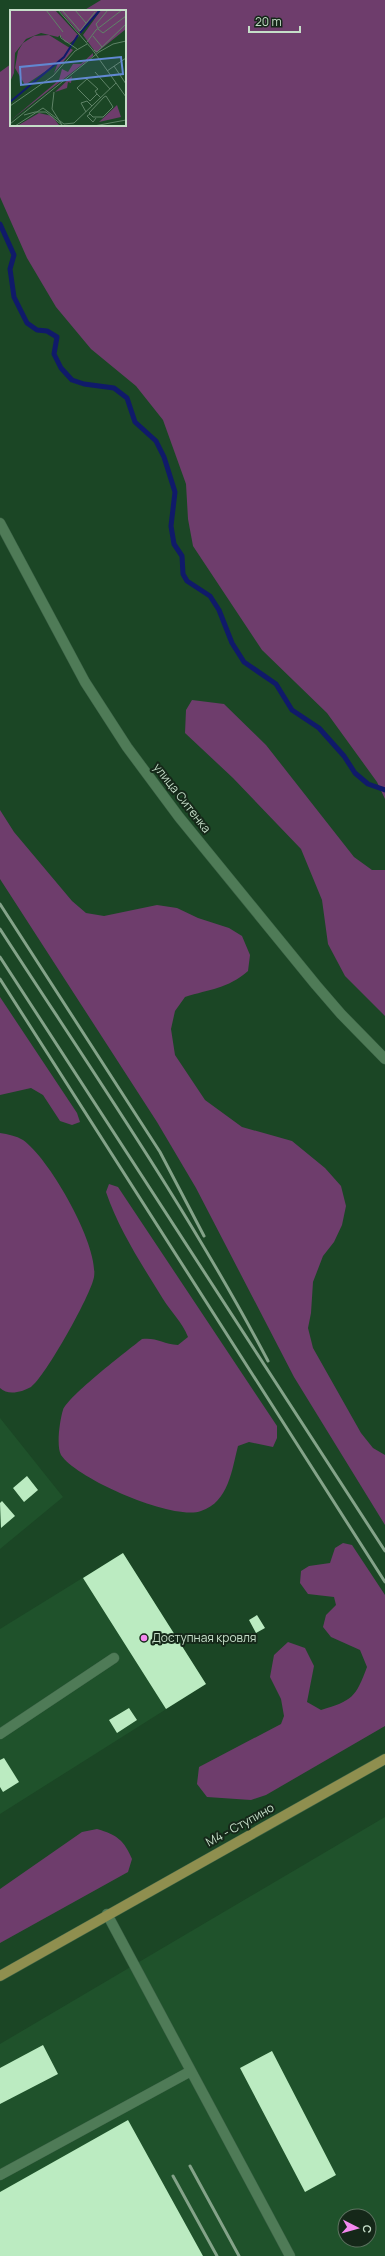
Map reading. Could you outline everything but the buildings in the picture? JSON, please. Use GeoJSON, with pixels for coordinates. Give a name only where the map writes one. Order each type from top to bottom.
{"type":"FeatureCollection","features":[{"type":"Feature","properties":{"kind":"main road","name":"М4 - Ступино"},"geometry":{"type":"LineString","coordinates":[[0,1976],[107,1914],[385,1759]]}},
{"type":"Feature","properties":{"kind":"street","name":"улица Ситенка"},"geometry":{"type":"LineString","coordinates":[[0,523],[85,682],[151,781],[316,986],[385,1059]]}},
{"type":"Feature","properties":{"kind":"street"},"geometry":{"type":"LineString","coordinates":[[0,1734],[114,1658]]}},
{"type":"Feature","properties":{"kind":"street"},"geometry":{"type":"LineString","coordinates":[[107,1914],[290,2256]]}},
{"type":"Feature","properties":{"kind":"street"},"geometry":{"type":"LineString","coordinates":[[0,2175],[191,2071]]}},
{"type":"Feature","properties":{"kind":"shaded area"},"geometry":{"type":"Polygon","coordinates":[[[101,0],[385,0],[385,799],[377,782],[327,713],[262,650],[193,546],[188,519],[186,484],[163,420],[136,386],[91,349],[56,307],[27,258],[0,197],[0,72],[10,65],[10,126],[126,126],[126,10],[85,10],[101,0]]]}},
{"type":"Feature","properties":{"kind":"shaded area"},"geometry":{"type":"Polygon","coordinates":[[[192,700],[224,704],[266,745],[354,857],[372,870],[385,870],[385,1016],[345,976],[328,944],[322,900],[301,849],[233,778],[185,733],[186,710],[192,700]]]}},
{"type":"Feature","properties":{"kind":"shaded area"},"geometry":{"type":"Polygon","coordinates":[[[0,810],[14,832],[72,901],[86,913],[104,916],[157,905],[177,908],[198,918],[229,928],[242,936],[250,955],[248,971],[233,982],[218,988],[185,997],[175,1011],[171,1029],[175,1055],[205,1100],[242,1127],[292,1141],[325,1168],[341,1186],[346,1206],[342,1225],[334,1242],[323,1256],[313,1282],[311,1313],[308,1328],[313,1348],[361,1433],[373,1448],[385,1455],[385,1525],[294,1377],[196,1188],[157,1122],[0,879],[0,810]]]}},
{"type":"Feature","properties":{"kind":"shaded area"},"geometry":{"type":"Polygon","coordinates":[[[0,997],[77,1113],[80,1122],[72,1125],[60,1121],[43,1095],[31,1088],[0,1095],[0,997]]]}},
{"type":"Feature","properties":{"kind":"shaded area"},"geometry":{"type":"Polygon","coordinates":[[[0,1133],[12,1135],[23,1140],[46,1164],[81,1224],[89,1245],[94,1277],[85,1300],[67,1335],[38,1380],[31,1387],[11,1393],[0,1388],[0,1133]]]}},
{"type":"Feature","properties":{"kind":"shaded area"},"geometry":{"type":"Polygon","coordinates":[[[109,1184],[118,1187],[277,1426],[277,1438],[273,1447],[249,1442],[238,1446],[228,1484],[223,1493],[210,1507],[201,1511],[188,1512],[170,1510],[126,1496],[105,1486],[70,1465],[61,1455],[59,1432],[63,1410],[67,1403],[75,1395],[142,1339],[151,1339],[178,1345],[188,1337],[183,1327],[166,1304],[124,1234],[106,1192],[109,1184]]]}},
{"type":"Feature","properties":{"kind":"shaded area"},"geometry":{"type":"Polygon","coordinates":[[[0,1418],[63,1497],[0,1549],[0,1418]]]}},
{"type":"Feature","properties":{"kind":"shaded area"},"geometry":{"type":"Polygon","coordinates":[[[343,1543],[352,1545],[385,1595],[385,1726],[266,1795],[251,1800],[207,1797],[197,1784],[199,1767],[281,1724],[284,1716],[281,1699],[270,1677],[274,1655],[288,1642],[305,1648],[314,1666],[307,1702],[321,1710],[331,1707],[340,1704],[352,1696],[360,1685],[367,1667],[360,1650],[331,1637],[323,1627],[326,1615],[336,1605],[334,1597],[308,1594],[300,1583],[301,1571],[309,1566],[330,1563],[335,1548],[343,1543]]]}},
{"type":"Feature","properties":{"kind":"shaded area"},"geometry":{"type":"Polygon","coordinates":[[[123,1553],[206,1684],[0,1814],[0,1629],[123,1553]]]}},
{"type":"Feature","properties":{"kind":"shaded area"},"geometry":{"type":"Polygon","coordinates":[[[385,1817],[385,2256],[0,2256],[0,2044],[385,1817]]]}},
{"type":"Feature","properties":{"kind":"shaded area"},"geometry":{"type":"Polygon","coordinates":[[[97,1829],[115,1836],[126,1847],[132,1859],[128,1872],[0,1943],[0,1889],[82,1832],[97,1829]]]}},
{"type":"Feature","properties":{"kind":"waterway"},"geometry":{"type":"LineString","coordinates":[[0,224],[14,255],[10,269],[14,297],[27,323],[37,330],[47,331],[57,337],[54,354],[61,368],[72,380],[84,384],[114,388],[127,398],[135,422],[156,441],[164,457],[175,492],[171,526],[174,544],[182,556],[183,574],[187,581],[210,596],[219,610],[232,643],[244,662],[276,684],[292,710],[319,728],[344,756],[355,773],[368,784],[385,790]]}},
{"type":"Feature","properties":{"kind":"railway"},"geometry":{"type":"LineString","coordinates":[[0,904],[160,1152],[204,1236]]}},
{"type":"Feature","properties":{"kind":"railway"},"geometry":{"type":"LineString","coordinates":[[0,929],[173,1196],[238,1305],[268,1361]]}},
{"type":"Feature","properties":{"kind":"railway"},"geometry":{"type":"LineString","coordinates":[[0,957],[385,1551]]}},
{"type":"Feature","properties":{"kind":"railway"},"geometry":{"type":"LineString","coordinates":[[0,979],[385,1582]]}},
{"type":"Feature","properties":{"kind":"railway"},"geometry":{"type":"LineString","coordinates":[[190,2166],[239,2256]]}},
{"type":"Feature","properties":{"kind":"railway"},"geometry":{"type":"LineString","coordinates":[[173,2176],[217,2256]]}},
{"type":"Feature","properties":{"kind":"place","name":"Доступная кровля"},"geometry":{"type":"Point","coordinates":[144,1638]}}]}
